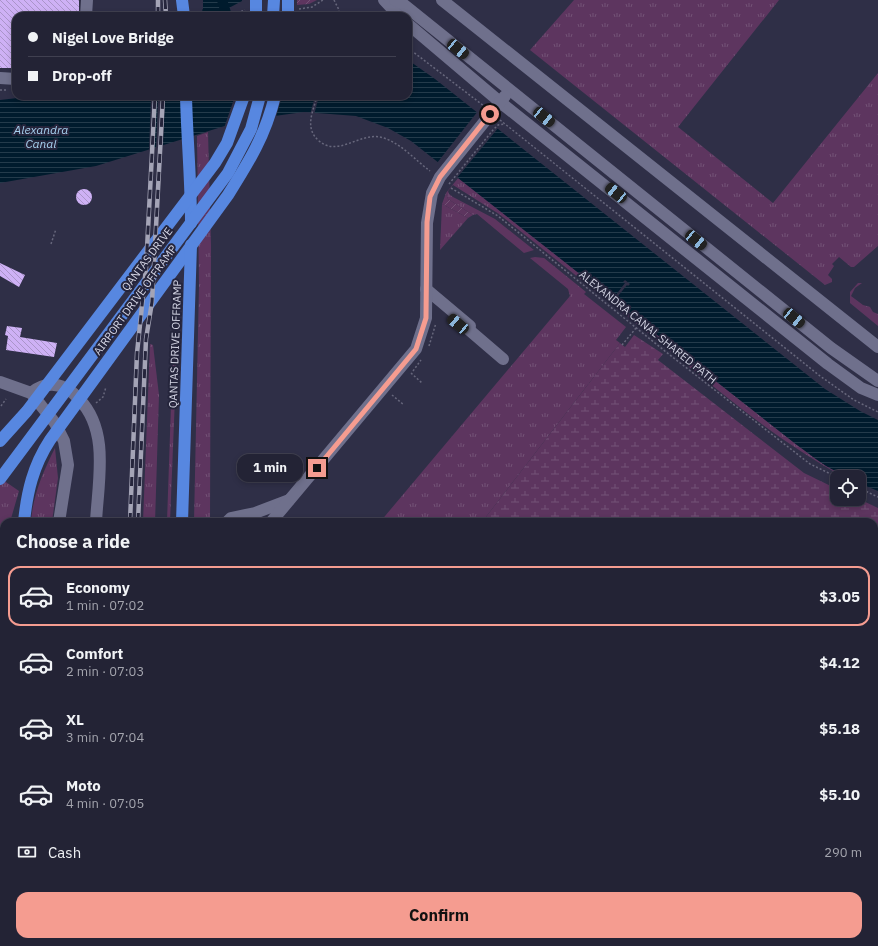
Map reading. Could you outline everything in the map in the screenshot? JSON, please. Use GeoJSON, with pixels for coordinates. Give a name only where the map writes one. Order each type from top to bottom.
{"type":"FeatureCollection","features":[{"type":"Feature","properties":{"kind":"highway"},"geometry":{"type":"LineString","coordinates":[[182,0],[184,12]]}},
{"type":"Feature","properties":{"kind":"highway"},"geometry":{"type":"LineString","coordinates":[[256,0],[256,12]]}},
{"type":"Feature","properties":{"kind":"highway"},"geometry":{"type":"LineString","coordinates":[[273,12],[274,0]]}},
{"type":"Feature","properties":{"kind":"highway"},"geometry":{"type":"LineString","coordinates":[[288,0],[288,12]]}},
{"type":"Feature","properties":{"kind":"highway","name":"QANTAS DRIVE OFFRAMP"},"geometry":{"type":"LineString","coordinates":[[182,518],[191,264],[191,185],[187,143],[186,100]]}},
{"type":"Feature","properties":{"kind":"highway","name":"QANTAS DRIVE"},"geometry":{"type":"LineString","coordinates":[[26,411],[215,163],[227,143],[243,100]]}},
{"type":"Feature","properties":{"kind":"highway","name":"QANTAS DRIVE"},"geometry":{"type":"LineString","coordinates":[[37,428],[228,173],[251,129],[259,100]]}},
{"type":"Feature","properties":{"kind":"highway","name":"AIRPORT DRIVE OFFRAMP"},"geometry":{"type":"LineString","coordinates":[[25,518],[31,479],[39,457],[228,195],[252,159],[262,139],[274,100]]}},
{"type":"Feature","properties":{"kind":"highway"},"geometry":{"type":"LineString","coordinates":[[0,436],[26,411]]}},
{"type":"Feature","properties":{"kind":"highway"},"geometry":{"type":"LineString","coordinates":[[0,441],[26,411]]}},
{"type":"Feature","properties":{"kind":"highway"},"geometry":{"type":"LineString","coordinates":[[0,467],[37,428]]}},
{"type":"Feature","properties":{"kind":"highway"},"geometry":{"type":"LineString","coordinates":[[0,478],[37,428]]}},
{"type":"Feature","properties":{"kind":"street"},"geometry":{"type":"LineString","coordinates":[[86,12],[87,0]]}},
{"type":"Feature","properties":{"kind":"street"},"geometry":{"type":"LineString","coordinates":[[384,0],[395,12]]}},
{"type":"Feature","properties":{"kind":"street"},"geometry":{"type":"LineString","coordinates":[[395,0],[403,4],[831,348],[878,381]]}},
{"type":"Feature","properties":{"kind":"street"},"geometry":{"type":"LineString","coordinates":[[442,0],[878,347]]}},
{"type":"Feature","properties":{"kind":"street"},"geometry":{"type":"LineString","coordinates":[[412,27],[500,102],[828,364],[861,388],[878,395]]}},
{"type":"Feature","properties":{"kind":"street"},"geometry":{"type":"LineString","coordinates":[[0,78],[12,78]]}},
{"type":"Feature","properties":{"kind":"street"},"geometry":{"type":"LineString","coordinates":[[274,518],[412,355],[424,327],[428,206],[434,189],[449,175],[489,116],[510,90]]}},
{"type":"Feature","properties":{"kind":"street"},"geometry":{"type":"LineString","coordinates":[[426,293],[503,359]]}},
{"type":"Feature","properties":{"kind":"street"},"geometry":{"type":"LineString","coordinates":[[0,382],[31,394],[55,423],[66,448],[68,465],[60,518]]}},
{"type":"Feature","properties":{"kind":"street"},"geometry":{"type":"LineString","coordinates":[[31,394],[38,388],[58,385],[70,390],[88,408],[97,428],[100,444],[96,518]]}},
{"type":"Feature","properties":{"kind":"street"},"geometry":{"type":"LineString","coordinates":[[234,518],[255,513],[292,498]]}},
{"type":"Feature","properties":{"kind":"path"},"geometry":{"type":"LineString","coordinates":[[299,9],[312,7],[323,0]]}},
{"type":"Feature","properties":{"kind":"path"},"geometry":{"type":"LineString","coordinates":[[334,0],[338,12]]}},
{"type":"Feature","properties":{"kind":"path"},"geometry":{"type":"LineString","coordinates":[[240,12],[245,10]]}},
{"type":"Feature","properties":{"kind":"path"},"geometry":{"type":"LineString","coordinates":[[412,51],[480,103]]}},
{"type":"Feature","properties":{"kind":"path"},"geometry":{"type":"LineString","coordinates":[[316,100],[309,124],[318,140],[330,146],[339,146],[367,137],[376,136],[387,139],[430,171]]}},
{"type":"Feature","properties":{"kind":"path"},"geometry":{"type":"LineString","coordinates":[[503,122],[820,376],[854,400],[878,412]]}},
{"type":"Feature","properties":{"kind":"path"},"geometry":{"type":"LineString","coordinates":[[449,175],[498,126],[505,124]]}},
{"type":"Feature","properties":{"kind":"path","name":"ALEXANDRA CANAL SHARED PATH"},"geometry":{"type":"LineString","coordinates":[[451,188],[498,216],[636,328],[810,464],[830,474]]}},
{"type":"Feature","properties":{"kind":"path"},"geometry":{"type":"LineString","coordinates":[[51,244],[56,229]]}},
{"type":"Feature","properties":{"kind":"path"},"geometry":{"type":"LineString","coordinates":[[622,345],[636,328]]}},
{"type":"Feature","properties":{"kind":"path"},"geometry":{"type":"LineString","coordinates":[[411,373],[422,383]]}},
{"type":"Feature","properties":{"kind":"path"},"geometry":{"type":"LineString","coordinates":[[88,408],[103,397],[106,387]]}},
{"type":"Feature","properties":{"kind":"path"},"geometry":{"type":"LineString","coordinates":[[392,395],[404,406]]}},
{"type":"Feature","properties":{"kind":"path"},"geometry":{"type":"LineString","coordinates":[[1,406],[6,399]]}},
{"type":"Feature","properties":{"kind":"path"},"geometry":{"type":"LineString","coordinates":[[866,491],[878,497]]}},
{"type":"Feature","properties":{"kind":"green space"},"geometry":{"type":"Polygon","coordinates":[[[297,0],[317,0],[309,4],[297,5],[297,0]]]}},
{"type":"Feature","properties":{"kind":"green space"},"geometry":{"type":"Polygon","coordinates":[[[574,0],[779,0],[678,127],[773,203],[878,73],[878,246],[854,267],[851,267],[839,257],[832,264],[834,266],[828,275],[832,279],[832,282],[825,285],[530,50],[574,0]]]}},
{"type":"Feature","properties":{"kind":"green space"},"geometry":{"type":"Polygon","coordinates":[[[208,132],[211,246],[210,518],[194,518],[199,285],[197,136],[208,132]]]}},
{"type":"Feature","properties":{"kind":"green space"},"geometry":{"type":"Polygon","coordinates":[[[459,177],[601,291],[599,294],[499,214],[453,185],[448,191],[449,194],[495,219],[534,250],[524,253],[477,214],[473,215],[448,199],[446,193],[459,177]]]}},
{"type":"Feature","properties":{"kind":"green space"},"geometry":{"type":"Polygon","coordinates":[[[446,193],[448,199],[473,215],[468,218],[442,204],[446,193]]]}},
{"type":"Feature","properties":{"kind":"green space"},"geometry":{"type":"Polygon","coordinates":[[[442,204],[468,218],[440,250],[442,204]]]}},
{"type":"Feature","properties":{"kind":"green space"},"geometry":{"type":"Polygon","coordinates":[[[530,258],[544,258],[586,292],[584,294],[626,327],[616,340],[620,343],[485,518],[383,518],[570,296],[568,289],[530,258]]]}},
{"type":"Feature","properties":{"kind":"green space"},"geometry":{"type":"Polygon","coordinates":[[[858,283],[862,283],[855,288],[851,296],[863,305],[870,307],[873,312],[878,314],[878,326],[850,303],[850,292],[858,283]]]}},
{"type":"Feature","properties":{"kind":"green space"},"geometry":{"type":"Polygon","coordinates":[[[620,306],[797,445],[835,470],[813,459],[784,440],[728,398],[618,309],[620,306]]]}},
{"type":"Feature","properties":{"kind":"green space"},"geometry":{"type":"Polygon","coordinates":[[[634,335],[663,354],[658,360],[804,473],[830,486],[830,506],[866,506],[866,502],[878,508],[878,518],[485,518],[620,343],[625,347],[634,335]]]}},
{"type":"Feature","properties":{"kind":"green space"},"geometry":{"type":"Polygon","coordinates":[[[150,344],[153,345],[159,395],[155,518],[143,518],[150,344]]]}},
{"type":"Feature","properties":{"kind":"green space"},"geometry":{"type":"Polygon","coordinates":[[[173,347],[177,347],[170,518],[167,518],[173,347]]]}},
{"type":"Feature","properties":{"kind":"green space"},"geometry":{"type":"Polygon","coordinates":[[[55,448],[58,478],[53,518],[31,518],[39,484],[55,448]]]}},
{"type":"Feature","properties":{"kind":"green space"},"geometry":{"type":"Polygon","coordinates":[[[3,480],[19,491],[11,518],[0,518],[0,483],[3,480]]]}},
{"type":"Feature","properties":{"kind":"water"},"geometry":{"type":"Polygon","coordinates":[[[203,0],[242,0],[227,9],[216,12],[203,12],[203,0]]]}},
{"type":"Feature","properties":{"kind":"water","name":"Alexandra Canal"},"geometry":{"type":"Polygon","coordinates":[[[412,63],[435,79],[825,389],[860,411],[878,420],[878,491],[866,486],[866,470],[834,470],[818,461],[411,141],[388,128],[356,116],[304,112],[244,120],[96,166],[0,183],[0,100],[12,99],[12,100],[412,100],[412,63]]]}},
{"type":"Feature","properties":{"kind":"pier"},"geometry":{"type":"Polygon","coordinates":[[[151,100],[156,100],[154,151],[149,152],[151,100]]]}},
{"type":"Feature","properties":{"kind":"pier"},"geometry":{"type":"Polygon","coordinates":[[[158,100],[165,100],[163,148],[156,150],[158,100]]]}},
{"type":"Feature","properties":{"kind":"pier"},"geometry":{"type":"Polygon","coordinates":[[[234,100],[281,100],[276,117],[245,122],[224,128],[234,100]]]}},
{"type":"Feature","properties":{"kind":"pier"},"geometry":{"type":"Polygon","coordinates":[[[314,100],[318,100],[314,115],[310,115],[314,100]]]}},
{"type":"Feature","properties":{"kind":"pier"},"geometry":{"type":"Polygon","coordinates":[[[478,111],[499,127],[456,179],[437,163],[478,111]]]}},
{"type":"Feature","properties":{"kind":"pier"},"geometry":{"type":"Polygon","coordinates":[[[625,280],[630,284],[628,286],[627,285],[614,301],[612,300],[625,283],[623,282],[625,280]]]}},
{"type":"Feature","properties":{"kind":"building"},"geometry":{"type":"Polygon","coordinates":[[[0,0],[79,0],[79,12],[12,12],[12,68],[0,68],[0,0]]]}},
{"type":"Feature","properties":{"kind":"building"},"geometry":{"type":"Polygon","coordinates":[[[81,189],[87,189],[92,194],[90,203],[87,205],[81,205],[76,200],[76,194],[81,189]]]}},
{"type":"Feature","properties":{"kind":"building"},"geometry":{"type":"Polygon","coordinates":[[[0,263],[25,275],[19,287],[0,276],[0,263]]]}},
{"type":"Feature","properties":{"kind":"building"},"geometry":{"type":"Polygon","coordinates":[[[7,326],[22,328],[20,337],[57,343],[54,357],[6,350],[8,336],[5,335],[7,326]]]}},
{"type":"Feature","properties":{"kind":"waterway"},"geometry":{"type":"LineString","coordinates":[[222,0],[226,12]]}},
{"type":"Feature","properties":{"kind":"railway"},"geometry":{"type":"LineString","coordinates":[[158,0],[158,12]]}},
{"type":"Feature","properties":{"kind":"railway"},"geometry":{"type":"LineString","coordinates":[[165,0],[166,12]]}},
{"type":"Feature","properties":{"kind":"railway"},"geometry":{"type":"LineString","coordinates":[[130,518],[137,353],[146,268],[155,100]]}},
{"type":"Feature","properties":{"kind":"railway"},"geometry":{"type":"LineString","coordinates":[[138,518],[146,339],[152,302],[163,100]]}},
{"type":"Feature","properties":{"kind":"route"},"geometry":{"type":"LineString","coordinates":[[317,468],[407,362],[416,349],[422,335],[426,318],[427,222],[430,197],[440,177],[490,114]]}}]}
